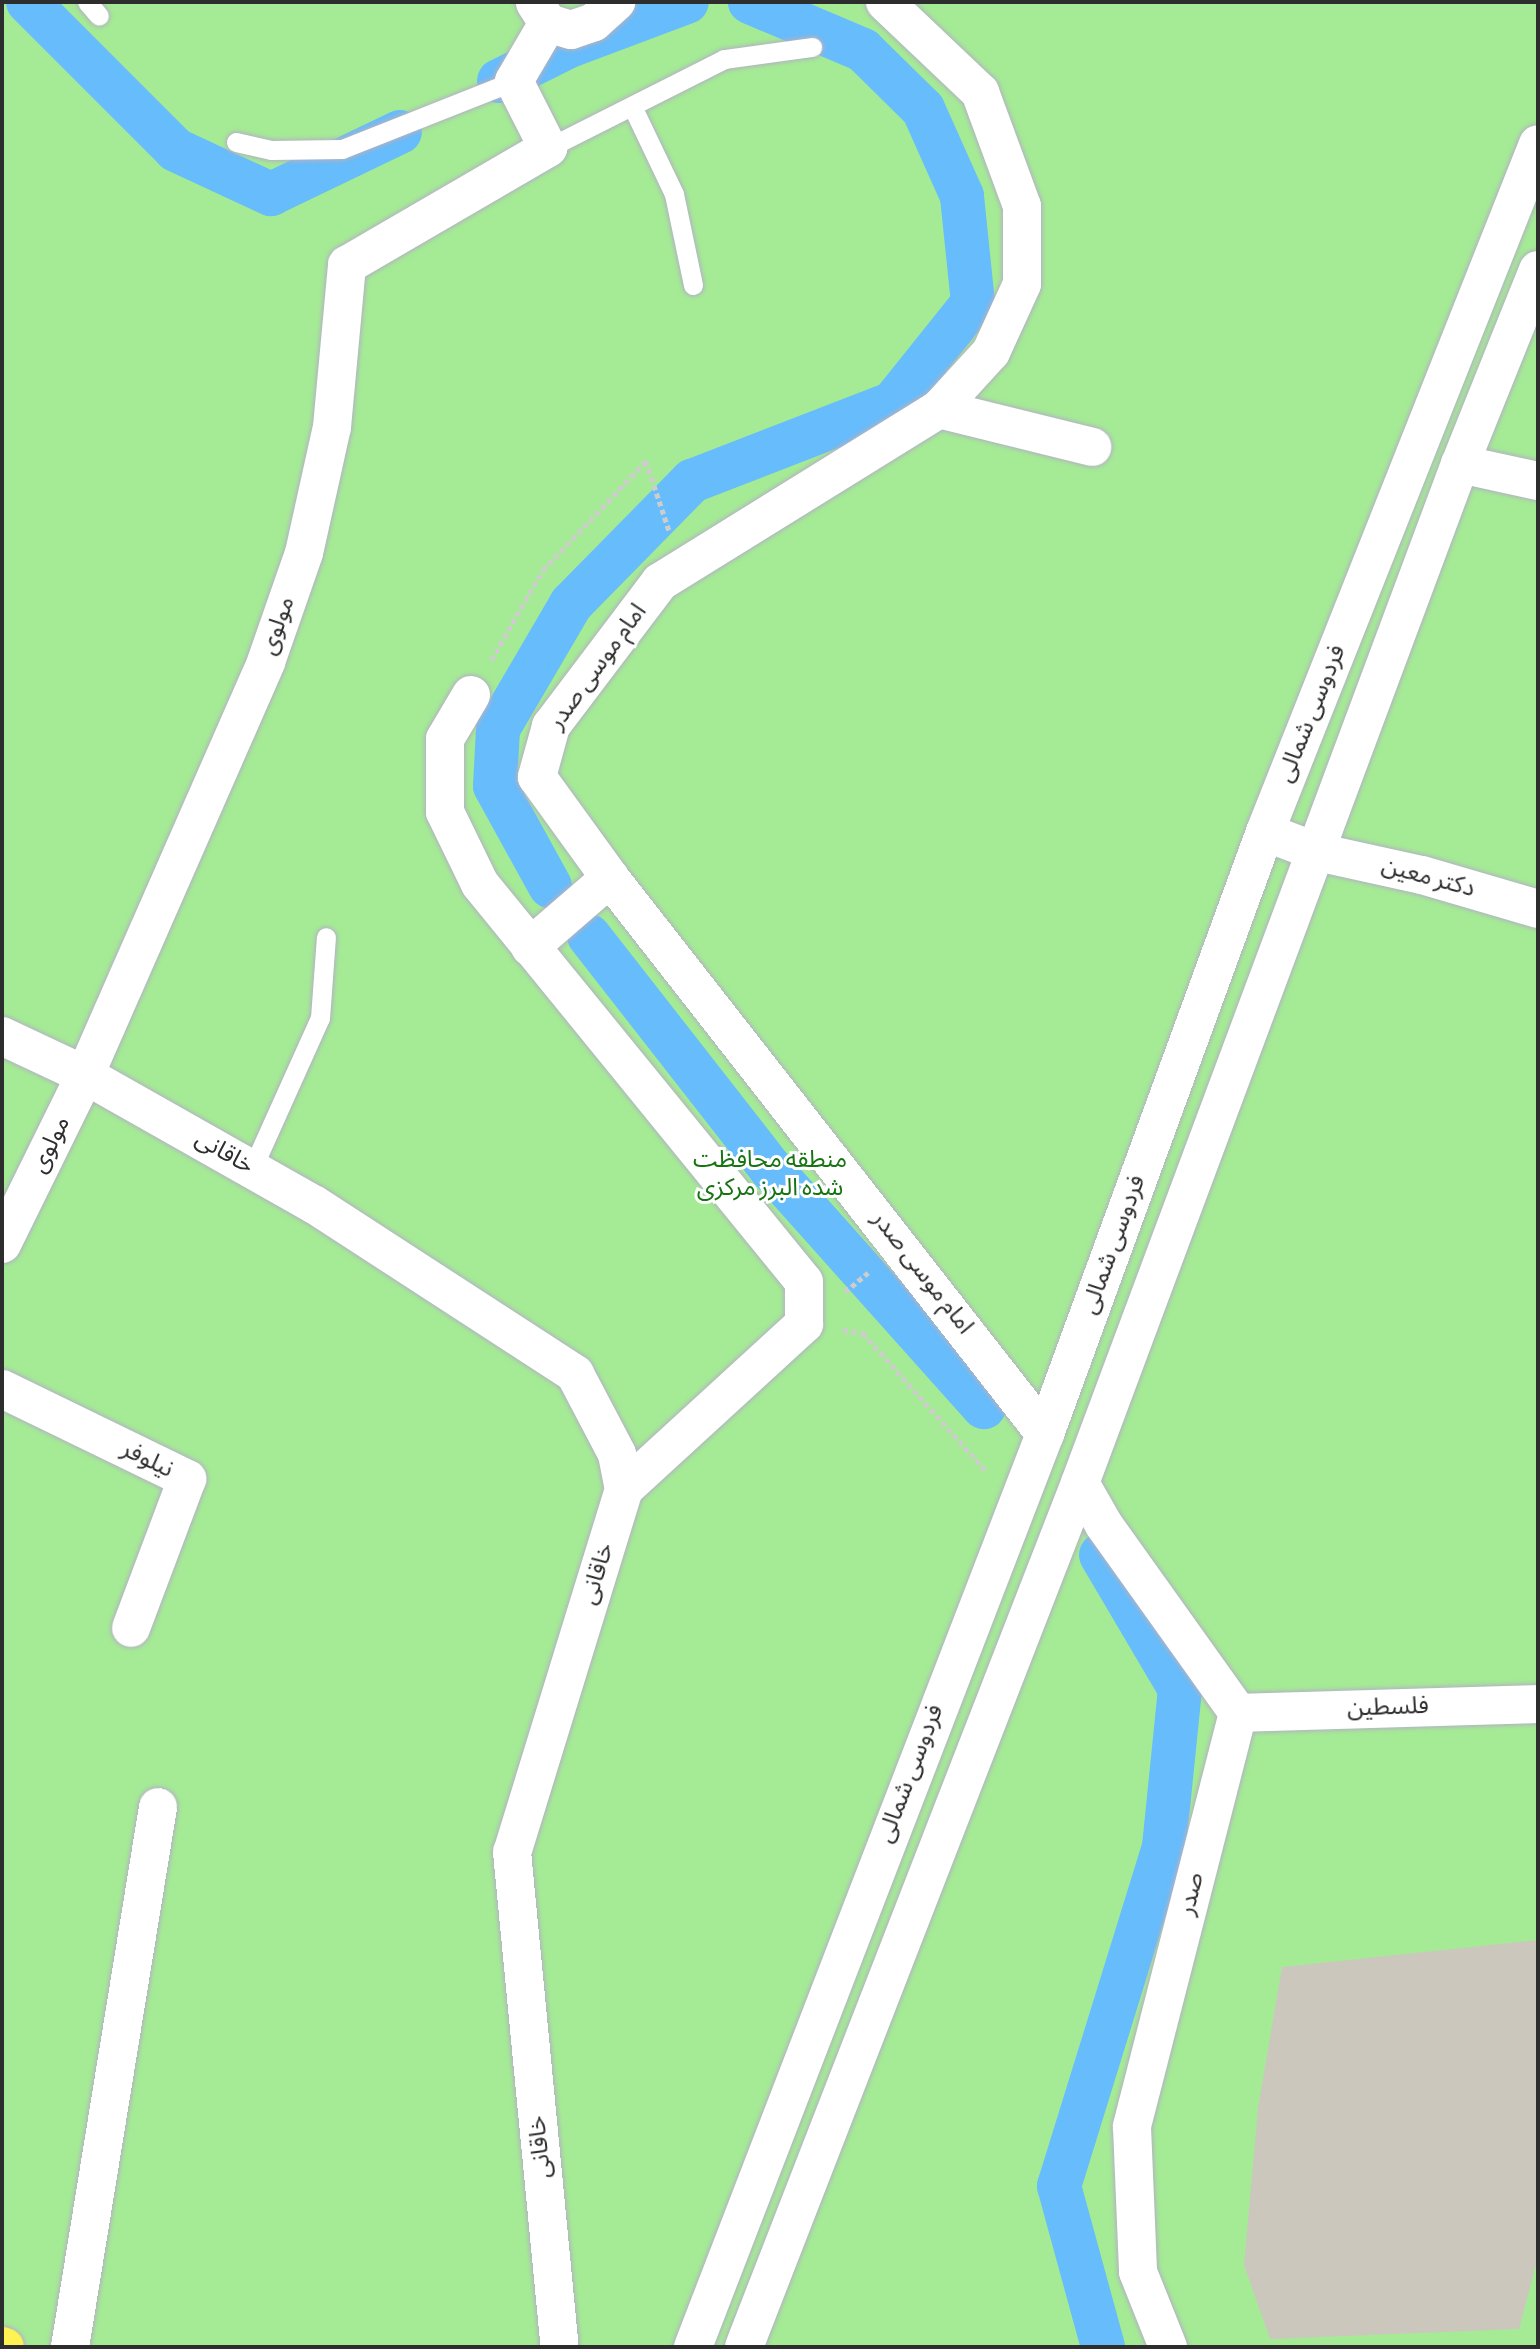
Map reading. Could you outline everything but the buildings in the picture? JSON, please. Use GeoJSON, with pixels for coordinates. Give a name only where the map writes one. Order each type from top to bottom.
{"type":"FeatureCollection","features":[{"type":"Feature","properties":{"kind":"street"},"geometry":{"type":"LineString","coordinates":[[548,148],[514,80],[541,12],[571,30],[583,28],[616,2]]}},
{"type":"Feature","properties":{"kind":"street","name":"امام موسی صدر"},"geometry":{"type":"LineString","coordinates":[[885,2],[980,92],[1022,206],[1022,284],[991,352],[939,409],[660,582],[551,726],[537,777],[610,878],[902,1246],[1045,1434]]}},
{"type":"Feature","properties":{"kind":"street","name":"فردوسی شمالی"},"geometry":{"type":"LineString","coordinates":[[693,2347],[1015,1503],[1045,1434],[1265,832],[1538,144]]}},
{"type":"Feature","properties":{"kind":"street","name":"مولوی"},"geometry":{"type":"LineString","coordinates":[[2,1244],[85,1075],[266,662],[304,553],[332,428],[347,265],[548,148]]}},
{"type":"Feature","properties":{"kind":"street","name":"فردوسی شمالی"},"geometry":{"type":"LineString","coordinates":[[744,2347],[1080,1483],[1460,464],[1538,270]]}},
{"type":"Feature","properties":{"kind":"street"},"geometry":{"type":"LineString","coordinates":[[939,409],[1092,447]]}},
{"type":"Feature","properties":{"kind":"street"},"geometry":{"type":"LineString","coordinates":[[1460,464],[1538,481]]}},
{"type":"Feature","properties":{"kind":"street"},"geometry":{"type":"LineString","coordinates":[[471,695],[445,739],[445,812],[480,884],[804,1282],[804,1324],[624,1489]]}},
{"type":"Feature","properties":{"kind":"street","name":"دکتر معین"},"geometry":{"type":"LineString","coordinates":[[1265,832],[1317,852],[1422,874],[1538,909]]}},
{"type":"Feature","properties":{"kind":"street"},"geometry":{"type":"LineString","coordinates":[[530,947],[610,878]]}},
{"type":"Feature","properties":{"kind":"street","name":"خاقانی"},"geometry":{"type":"LineString","coordinates":[[2,1036],[85,1075],[252,1169],[575,1374],[617,1454],[624,1489],[512,1852],[560,2347]]}},
{"type":"Feature","properties":{"kind":"street","name":"نیلوفر"},"geometry":{"type":"LineString","coordinates":[[2,1389],[187,1479],[131,1628]]}},
{"type":"Feature","properties":{"kind":"street"},"geometry":{"type":"LineString","coordinates":[[1080,1483],[1104,1525],[1238,1713]]}},
{"type":"Feature","properties":{"kind":"street","name":"فلسطین"},"geometry":{"type":"LineString","coordinates":[[1238,1713],[1538,1704]]}},
{"type":"Feature","properties":{"kind":"street","name":"صدر"},"geometry":{"type":"LineString","coordinates":[[1168,2347],[1138,2272],[1132,2127],[1238,1713]]}},
{"type":"Feature","properties":{"kind":"street"},"geometry":{"type":"LineString","coordinates":[[70,2347],[158,1807]]}},
{"type":"Feature","properties":{"kind":"lane"},"geometry":{"type":"LineString","coordinates":[[548,148],[724,59],[812,47]]}},
{"type":"Feature","properties":{"kind":"lane"},"geometry":{"type":"LineString","coordinates":[[236,142],[271,150],[342,149],[514,80]]}},
{"type":"Feature","properties":{"kind":"lane"},"geometry":{"type":"LineString","coordinates":[[632,106],[674,194],[693,285]]}},
{"type":"Feature","properties":{"kind":"lane"},"geometry":{"type":"LineString","coordinates":[[252,1169],[320,1018],[326,937]]}},
{"type":"Feature","properties":{"kind":"path"},"geometry":{"type":"LineString","coordinates":[[471,695],[543,570],[646,461],[681,567]]}},
{"type":"Feature","properties":{"kind":"path"},"geometry":{"type":"LineString","coordinates":[[804,1324],[902,1246]]}},
{"type":"Feature","properties":{"kind":"path"},"geometry":{"type":"LineString","coordinates":[[804,1324],[863,1333],[1015,1503]]}},
{"type":"Feature","properties":{"kind":"green space","name":"منطقه محافظت شده البرز مرکزی"},"geometry":{"type":"Polygon","coordinates":[[[2,2],[1538,2],[1538,2347],[2,2347],[2,2]]]}},
{"type":"Feature","properties":{"kind":"waterway"},"geometry":{"type":"LineString","coordinates":[[28,2],[176,150],[271,194],[400,132]]}},
{"type":"Feature","properties":{"kind":"waterway"},"geometry":{"type":"LineString","coordinates":[[499,81],[567,47],[687,2]]}},
{"type":"Feature","properties":{"kind":"waterway"},"geometry":{"type":"LineString","coordinates":[[550,886],[495,786],[498,729],[571,604],[692,481],[893,403],[973,303],[962,196],[923,109],[863,50],[750,2]]}},
{"type":"Feature","properties":{"kind":"waterway"},"geometry":{"type":"LineString","coordinates":[[589,936],[770,1168],[984,1407]]}},
{"type":"Feature","properties":{"kind":"waterway"},"geometry":{"type":"LineString","coordinates":[[1101,1555],[1180,1689],[1164,1847],[1059,2186],[1103,2347]]}}]}
